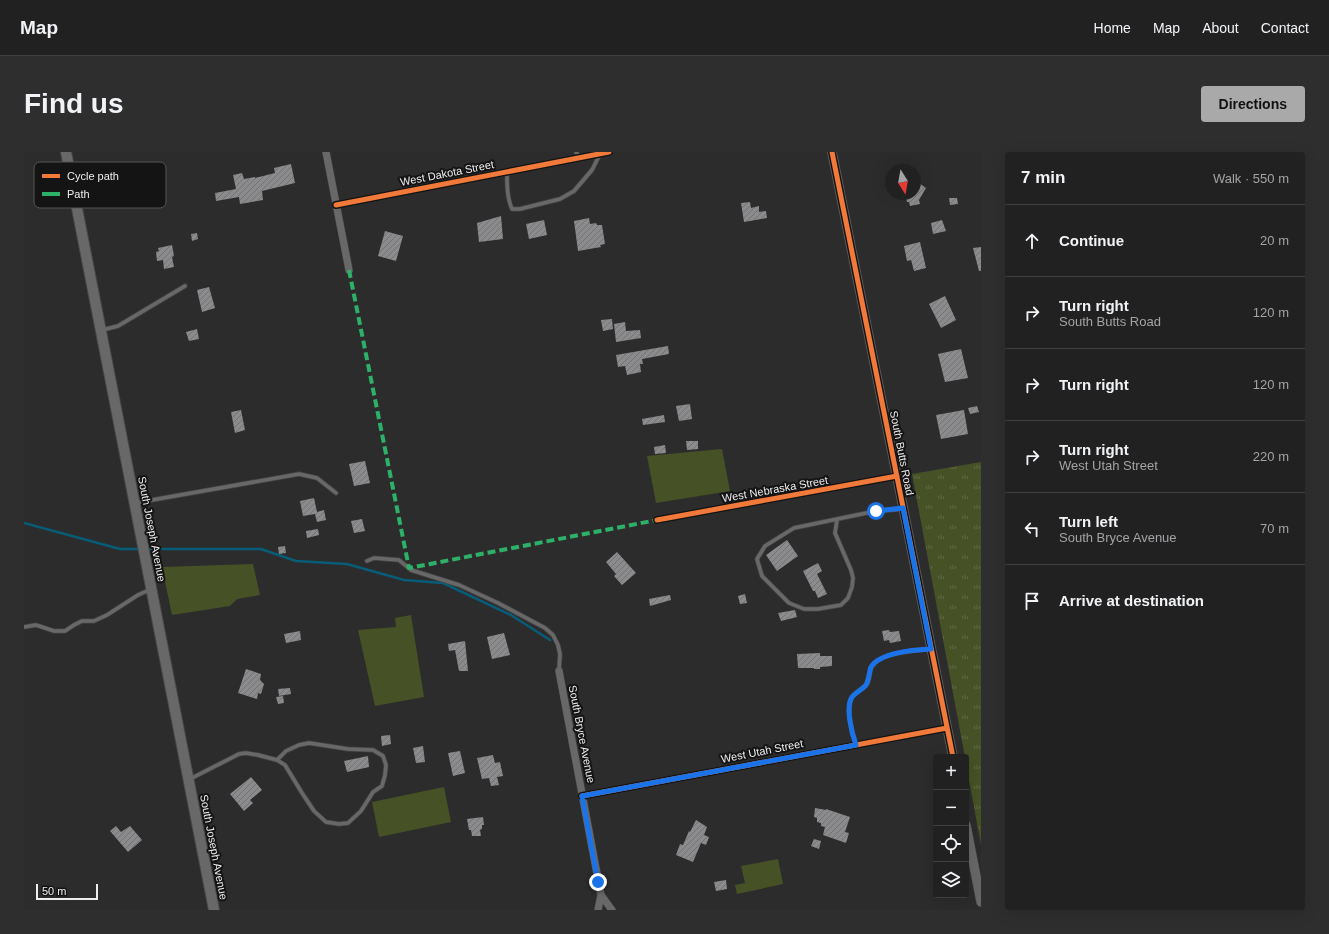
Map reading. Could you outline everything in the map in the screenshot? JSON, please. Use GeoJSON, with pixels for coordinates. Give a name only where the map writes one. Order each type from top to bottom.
{"type":"FeatureCollection","features":[{"type":"Feature","properties":{"kind":"main road","name":"South Joseph Avenue"},"geometry":{"type":"LineString","coordinates":[[66,152],[68,162]]}},
{"type":"Feature","properties":{"kind":"main road","name":"South Joseph Avenue"},"geometry":{"type":"LineString","coordinates":[[77,208],[214,910]]}},
{"type":"Feature","properties":{"kind":"street"},"geometry":{"type":"LineString","coordinates":[[326,152],[349,270]]}},
{"type":"Feature","properties":{"kind":"street","name":"West Dakota Street"},"geometry":{"type":"LineString","coordinates":[[336,205],[507,172],[578,155],[609,152]]}},
{"type":"Feature","properties":{"kind":"street","name":"South Butts Road"},"geometry":{"type":"LineString","coordinates":[[832,152],[952,754]]}},
{"type":"Feature","properties":{"kind":"street","name":"West Nebraska Street"},"geometry":{"type":"LineString","coordinates":[[657,520],[896,476]]}},
{"type":"Feature","properties":{"kind":"street","name":"South Bryce Avenue"},"geometry":{"type":"LineString","coordinates":[[559,671],[601,895],[598,910]]}},
{"type":"Feature","properties":{"kind":"street","name":"West Utah Street"},"geometry":{"type":"LineString","coordinates":[[582,796],[947,728]]}},
{"type":"Feature","properties":{"kind":"street"},"geometry":{"type":"LineString","coordinates":[[966,826],[981,902]]}},
{"type":"Feature","properties":{"kind":"street","name":"South Bryce Avenue"},"geometry":{"type":"LineString","coordinates":[[601,895],[612,910]]}},
{"type":"Feature","properties":{"kind":"lane"},"geometry":{"type":"LineString","coordinates":[[507,172],[510,204],[512,209],[520,209],[560,199],[574,190],[592,170],[600,154]]}},
{"type":"Feature","properties":{"kind":"lane"},"geometry":{"type":"LineString","coordinates":[[101,330],[118,326],[185,286]]}},
{"type":"Feature","properties":{"kind":"lane"},"geometry":{"type":"LineString","coordinates":[[135,503],[299,474],[317,478],[336,493]]}},
{"type":"Feature","properties":{"kind":"lane"},"geometry":{"type":"LineString","coordinates":[[837,520],[835,533],[853,578],[852,587],[848,598],[841,605],[818,609],[804,609],[789,604],[762,576],[757,559],[765,546],[794,528],[876,511],[903,508]]}},
{"type":"Feature","properties":{"kind":"lane"},"geometry":{"type":"LineString","coordinates":[[367,561],[374,558],[399,560],[412,570],[459,586],[498,603],[545,628],[553,635],[558,644],[560,654],[559,671]]}},
{"type":"Feature","properties":{"kind":"lane"},"geometry":{"type":"LineString","coordinates":[[24,627],[36,625],[54,631],[65,631],[74,624],[82,621],[94,621],[107,615],[138,595],[152,588]]}},
{"type":"Feature","properties":{"kind":"lane"},"geometry":{"type":"LineString","coordinates":[[856,745],[851,732],[850,703],[853,696],[866,684],[871,667],[878,660],[901,652],[931,649]]}},
{"type":"Feature","properties":{"kind":"lane"},"geometry":{"type":"LineString","coordinates":[[189,779],[239,754],[246,753],[277,760],[286,765],[302,794],[314,811],[326,822],[339,824],[348,823],[361,811],[373,792],[382,786],[386,765],[383,756],[373,750],[342,748],[309,743],[299,745],[286,751],[277,760]]}},
{"type":"Feature","properties":{"kind":"green space"},"geometry":{"type":"Polygon","coordinates":[[[722,449],[730,491],[656,503],[647,456],[722,449]]]}},
{"type":"Feature","properties":{"kind":"green space"},"geometry":{"type":"Polygon","coordinates":[[[981,462],[981,845],[969,780],[969,754],[964,754],[912,474],[981,462]]]}},
{"type":"Feature","properties":{"kind":"green space"},"geometry":{"type":"Polygon","coordinates":[[[253,564],[260,595],[237,599],[230,606],[172,615],[162,567],[253,564]]]}},
{"type":"Feature","properties":{"kind":"green space"},"geometry":{"type":"Polygon","coordinates":[[[411,615],[424,697],[375,706],[358,630],[396,627],[395,618],[411,615]]]}},
{"type":"Feature","properties":{"kind":"green space"},"geometry":{"type":"Polygon","coordinates":[[[444,787],[451,822],[379,837],[372,802],[444,787]]]}},
{"type":"Feature","properties":{"kind":"green space"},"geometry":{"type":"Polygon","coordinates":[[[778,859],[783,884],[737,894],[735,885],[745,883],[741,866],[778,859]]]}},
{"type":"Feature","properties":{"kind":"building"},"geometry":{"type":"Polygon","coordinates":[[[291,164],[295,183],[262,191],[263,200],[240,204],[239,197],[216,201],[215,193],[236,189],[233,175],[242,173],[244,179],[255,178],[275,173],[274,168],[291,164]]]}},
{"type":"Feature","properties":{"kind":"building"},"geometry":{"type":"Polygon","coordinates":[[[921,184],[926,188],[921,197],[921,184]]]}},
{"type":"Feature","properties":{"kind":"building"},"geometry":{"type":"Polygon","coordinates":[[[949,198],[957,198],[958,204],[950,205],[949,198]]]}},
{"type":"Feature","properties":{"kind":"building"},"geometry":{"type":"Polygon","coordinates":[[[906,200],[919,200],[920,204],[910,206],[909,202],[907,202],[906,200]]]}},
{"type":"Feature","properties":{"kind":"building"},"geometry":{"type":"Polygon","coordinates":[[[750,202],[751,208],[759,206],[759,212],[766,211],[767,218],[744,222],[741,203],[750,202]]]}},
{"type":"Feature","properties":{"kind":"building"},"geometry":{"type":"Polygon","coordinates":[[[501,216],[503,239],[479,242],[477,223],[501,216]]]}},
{"type":"Feature","properties":{"kind":"building"},"geometry":{"type":"Polygon","coordinates":[[[589,218],[590,224],[596,223],[597,225],[602,225],[605,244],[600,245],[601,247],[578,251],[574,221],[589,218]]]}},
{"type":"Feature","properties":{"kind":"building"},"geometry":{"type":"Polygon","coordinates":[[[544,220],[547,235],[529,239],[526,224],[544,220]]]}},
{"type":"Feature","properties":{"kind":"building"},"geometry":{"type":"Polygon","coordinates":[[[942,220],[946,231],[933,234],[931,223],[942,220]]]}},
{"type":"Feature","properties":{"kind":"building"},"geometry":{"type":"Polygon","coordinates":[[[385,231],[403,236],[396,261],[378,256],[385,231]]]}},
{"type":"Feature","properties":{"kind":"building"},"geometry":{"type":"Polygon","coordinates":[[[197,233],[198,239],[192,241],[191,234],[197,233]]]}},
{"type":"Feature","properties":{"kind":"building"},"geometry":{"type":"Polygon","coordinates":[[[920,242],[926,268],[914,271],[911,260],[907,261],[904,246],[920,242]]]}},
{"type":"Feature","properties":{"kind":"building"},"geometry":{"type":"Polygon","coordinates":[[[172,245],[174,267],[164,269],[163,260],[157,261],[156,252],[159,251],[158,248],[172,245]]]}},
{"type":"Feature","properties":{"kind":"building"},"geometry":{"type":"Polygon","coordinates":[[[981,247],[981,271],[979,271],[973,248],[981,247]]]}},
{"type":"Feature","properties":{"kind":"building"},"geometry":{"type":"Polygon","coordinates":[[[209,287],[215,308],[202,312],[197,290],[209,287]]]}},
{"type":"Feature","properties":{"kind":"building"},"geometry":{"type":"Polygon","coordinates":[[[945,296],[956,320],[941,328],[929,304],[945,296]]]}},
{"type":"Feature","properties":{"kind":"building"},"geometry":{"type":"Polygon","coordinates":[[[612,319],[613,329],[603,331],[601,320],[612,319]]]}},
{"type":"Feature","properties":{"kind":"building"},"geometry":{"type":"Polygon","coordinates":[[[625,322],[626,331],[640,330],[641,338],[616,342],[614,324],[625,322]]]}},
{"type":"Feature","properties":{"kind":"building"},"geometry":{"type":"Polygon","coordinates":[[[197,329],[199,339],[189,341],[186,332],[197,329]]]}},
{"type":"Feature","properties":{"kind":"building"},"geometry":{"type":"Polygon","coordinates":[[[668,346],[669,354],[642,359],[643,364],[640,364],[641,372],[627,375],[625,366],[618,367],[616,355],[668,346]]]}},
{"type":"Feature","properties":{"kind":"building"},"geometry":{"type":"Polygon","coordinates":[[[961,349],[968,378],[945,382],[938,354],[961,349]]]}},
{"type":"Feature","properties":{"kind":"building"},"geometry":{"type":"Polygon","coordinates":[[[690,404],[692,419],[679,421],[676,406],[690,404]]]}},
{"type":"Feature","properties":{"kind":"building"},"geometry":{"type":"Polygon","coordinates":[[[977,406],[979,412],[970,414],[968,408],[977,406]]]}},
{"type":"Feature","properties":{"kind":"building"},"geometry":{"type":"Polygon","coordinates":[[[241,410],[245,430],[235,433],[231,412],[241,410]]]}},
{"type":"Feature","properties":{"kind":"building"},"geometry":{"type":"Polygon","coordinates":[[[964,410],[968,434],[941,439],[936,415],[964,410]]]}},
{"type":"Feature","properties":{"kind":"building"},"geometry":{"type":"Polygon","coordinates":[[[664,415],[665,422],[643,425],[642,419],[664,415]]]}},
{"type":"Feature","properties":{"kind":"building"},"geometry":{"type":"Polygon","coordinates":[[[686,441],[698,441],[698,449],[687,450],[686,441]]]}},
{"type":"Feature","properties":{"kind":"building"},"geometry":{"type":"Polygon","coordinates":[[[665,445],[666,453],[655,454],[654,447],[665,445]]]}},
{"type":"Feature","properties":{"kind":"building"},"geometry":{"type":"Polygon","coordinates":[[[365,461],[370,483],[354,486],[349,464],[365,461]]]}},
{"type":"Feature","properties":{"kind":"building"},"geometry":{"type":"Polygon","coordinates":[[[314,498],[317,512],[324,510],[326,520],[317,522],[315,514],[303,516],[300,501],[314,498]]]}},
{"type":"Feature","properties":{"kind":"building"},"geometry":{"type":"Polygon","coordinates":[[[362,519],[365,531],[354,533],[351,521],[362,519]]]}},
{"type":"Feature","properties":{"kind":"building"},"geometry":{"type":"Polygon","coordinates":[[[318,529],[319,535],[307,538],[306,531],[318,529]]]}},
{"type":"Feature","properties":{"kind":"building"},"geometry":{"type":"Polygon","coordinates":[[[787,540],[798,556],[777,571],[766,555],[787,540]]]}},
{"type":"Feature","properties":{"kind":"building"},"geometry":{"type":"Polygon","coordinates":[[[285,546],[286,553],[279,554],[278,547],[285,546]]]}},
{"type":"Feature","properties":{"kind":"building"},"geometry":{"type":"Polygon","coordinates":[[[617,552],[636,573],[622,585],[614,576],[616,574],[606,562],[617,552]]]}},
{"type":"Feature","properties":{"kind":"building"},"geometry":{"type":"Polygon","coordinates":[[[818,563],[822,571],[817,574],[827,594],[818,598],[803,571],[818,563]]]}},
{"type":"Feature","properties":{"kind":"building"},"geometry":{"type":"Polygon","coordinates":[[[745,594],[747,603],[740,604],[738,596],[745,594]]]}},
{"type":"Feature","properties":{"kind":"building"},"geometry":{"type":"Polygon","coordinates":[[[670,595],[671,600],[650,606],[649,599],[670,595]]]}},
{"type":"Feature","properties":{"kind":"building"},"geometry":{"type":"Polygon","coordinates":[[[795,610],[797,617],[781,621],[778,613],[795,610]]]}},
{"type":"Feature","properties":{"kind":"building"},"geometry":{"type":"Polygon","coordinates":[[[889,630],[890,632],[899,631],[901,641],[890,643],[889,640],[884,641],[882,631],[889,630]]]}},
{"type":"Feature","properties":{"kind":"building"},"geometry":{"type":"Polygon","coordinates":[[[300,631],[301,640],[286,643],[284,634],[300,631]]]}},
{"type":"Feature","properties":{"kind":"building"},"geometry":{"type":"Polygon","coordinates":[[[504,633],[510,655],[492,659],[487,637],[504,633]]]}},
{"type":"Feature","properties":{"kind":"building"},"geometry":{"type":"Polygon","coordinates":[[[465,641],[468,671],[459,671],[455,650],[449,651],[448,644],[465,641]]]}},
{"type":"Feature","properties":{"kind":"building"},"geometry":{"type":"Polygon","coordinates":[[[820,653],[820,656],[832,656],[832,666],[820,667],[820,669],[798,668],[797,654],[820,653]]]}},
{"type":"Feature","properties":{"kind":"building"},"geometry":{"type":"Polygon","coordinates":[[[246,669],[261,674],[260,680],[264,684],[261,694],[258,693],[257,699],[238,693],[246,669]]]}},
{"type":"Feature","properties":{"kind":"building"},"geometry":{"type":"Polygon","coordinates":[[[290,688],[291,694],[279,696],[278,689],[290,688]]]}},
{"type":"Feature","properties":{"kind":"building"},"geometry":{"type":"Polygon","coordinates":[[[283,696],[284,703],[278,704],[276,697],[283,696]]]}},
{"type":"Feature","properties":{"kind":"building"},"geometry":{"type":"Polygon","coordinates":[[[390,735],[391,744],[382,746],[381,736],[390,735]]]}},
{"type":"Feature","properties":{"kind":"building"},"geometry":{"type":"Polygon","coordinates":[[[423,746],[425,762],[416,763],[413,748],[423,746]]]}},
{"type":"Feature","properties":{"kind":"building"},"geometry":{"type":"Polygon","coordinates":[[[460,751],[465,773],[453,776],[448,753],[460,751]]]}},
{"type":"Feature","properties":{"kind":"building"},"geometry":{"type":"Polygon","coordinates":[[[493,755],[495,763],[500,762],[503,776],[497,777],[499,785],[491,786],[489,778],[482,779],[477,758],[493,755]]]}},
{"type":"Feature","properties":{"kind":"building"},"geometry":{"type":"Polygon","coordinates":[[[368,756],[369,767],[347,772],[344,761],[368,756]]]}},
{"type":"Feature","properties":{"kind":"building"},"geometry":{"type":"Polygon","coordinates":[[[251,777],[262,790],[250,800],[253,803],[244,811],[230,794],[251,777]]]}},
{"type":"Feature","properties":{"kind":"building"},"geometry":{"type":"Polygon","coordinates":[[[815,808],[826,809],[850,817],[845,832],[849,833],[846,843],[823,835],[825,827],[821,826],[821,823],[817,822],[817,818],[814,817],[815,808]]]}},
{"type":"Feature","properties":{"kind":"building"},"geometry":{"type":"Polygon","coordinates":[[[483,817],[484,825],[482,825],[482,829],[480,830],[481,836],[472,836],[467,819],[483,817]]]}},
{"type":"Feature","properties":{"kind":"building"},"geometry":{"type":"Polygon","coordinates":[[[696,820],[707,827],[704,835],[709,837],[706,845],[701,843],[693,862],[676,855],[680,844],[683,845],[696,820]]]}},
{"type":"Feature","properties":{"kind":"building"},"geometry":{"type":"Polygon","coordinates":[[[116,826],[121,832],[130,826],[142,840],[128,852],[110,831],[116,826]]]}},
{"type":"Feature","properties":{"kind":"building"},"geometry":{"type":"Polygon","coordinates":[[[814,839],[821,841],[819,849],[811,846],[814,839]]]}},
{"type":"Feature","properties":{"kind":"building"},"geometry":{"type":"Polygon","coordinates":[[[726,880],[727,889],[716,891],[714,882],[726,880]]]}},
{"type":"Feature","properties":{"kind":"waterway"},"geometry":{"type":"LineString","coordinates":[[24,523],[120,549],[140,549]]}},
{"type":"Feature","properties":{"kind":"waterway"},"geometry":{"type":"LineString","coordinates":[[147,549],[261,549],[296,561],[347,564],[404,580],[443,583],[511,615],[550,640]]}},
{"type":"Feature","properties":{"kind":"marked path"},"geometry":{"type":"LineString","coordinates":[[349,270],[409,568],[657,520]]}},
{"type":"Feature","properties":{"kind":"cycle path"},"geometry":{"type":"LineString","coordinates":[[336,205],[609,152]]}},
{"type":"Feature","properties":{"kind":"cycle path"},"geometry":{"type":"LineString","coordinates":[[832,152],[952,754]]}},
{"type":"Feature","properties":{"kind":"cycle path"},"geometry":{"type":"LineString","coordinates":[[657,520],[897,476]]}},
{"type":"Feature","properties":{"kind":"cycle path"},"geometry":{"type":"LineString","coordinates":[[582,796],[947,728]]}},
{"type":"Feature","properties":{"kind":"route"},"geometry":{"type":"LineString","coordinates":[[598,882],[582,796],[856,745],[851,732],[850,703],[853,696],[866,684],[871,667],[878,660],[901,652],[931,649],[903,508],[876,511]]}}]}
